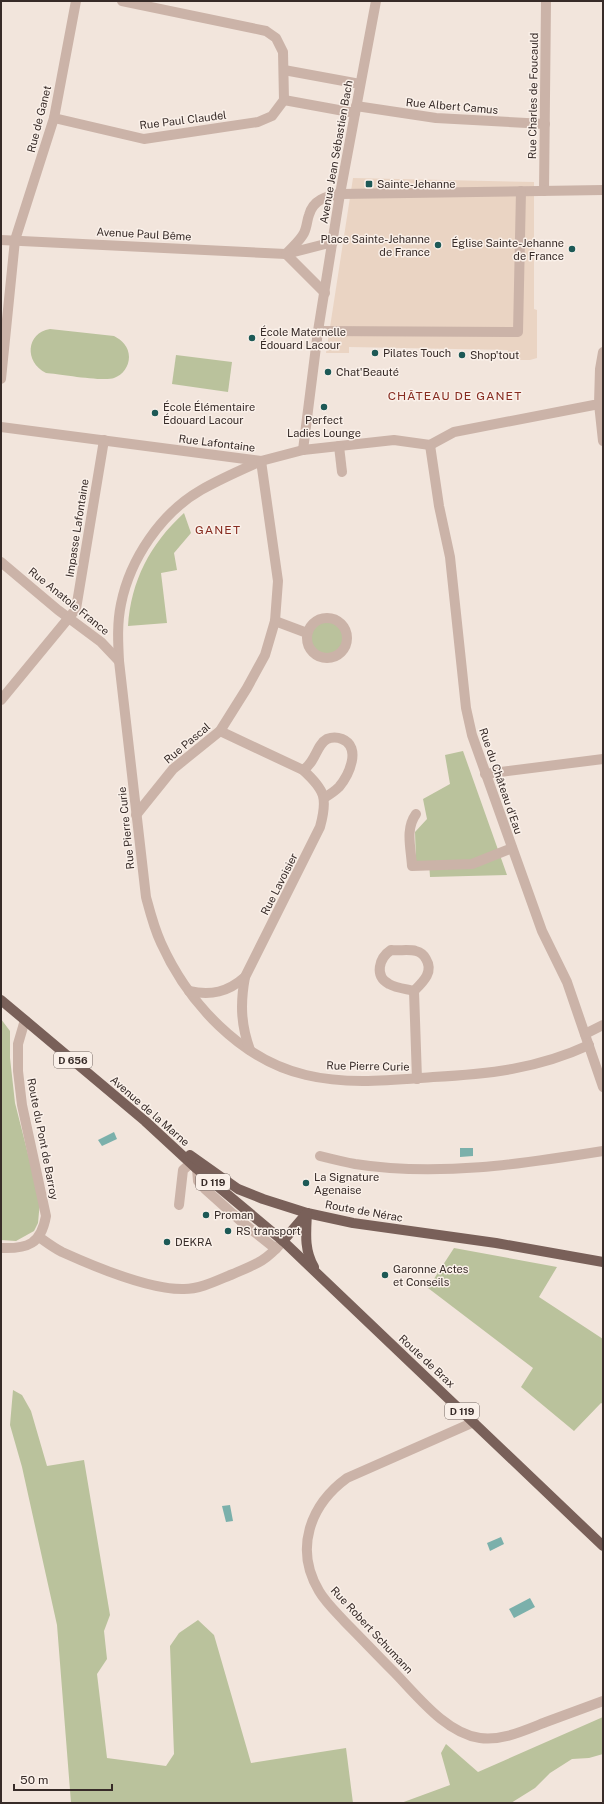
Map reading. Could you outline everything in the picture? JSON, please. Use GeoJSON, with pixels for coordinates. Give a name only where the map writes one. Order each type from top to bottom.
{"type":"FeatureCollection","features":[{"type":"Feature","properties":{"kind":"main road","name":"Avenue de la Marne"},"geometry":{"type":"LineString","coordinates":[[1,1000],[145,1121],[194,1166],[283,1241]]}},
{"type":"Feature","properties":{"kind":"main road","name":"Route de Nérac"},"geometry":{"type":"LineString","coordinates":[[145,1121],[225,1181],[238,1189],[263,1199],[307,1213],[353,1223],[496,1244],[603,1262]]}},
{"type":"Feature","properties":{"kind":"main road"},"geometry":{"type":"LineString","coordinates":[[283,1241],[307,1213]]}},
{"type":"Feature","properties":{"kind":"main road","name":"Route de Brax"},"geometry":{"type":"LineString","coordinates":[[307,1213],[307,1252],[309,1259],[321,1277]]}},
{"type":"Feature","properties":{"kind":"main road","name":"Route de Brax"},"geometry":{"type":"LineString","coordinates":[[283,1241],[603,1546]]}},
{"type":"Feature","properties":{"kind":"street","name":"Rue de Ganet"},"geometry":{"type":"LineString","coordinates":[[15,240],[54,118],[76,1]]}},
{"type":"Feature","properties":{"kind":"street"},"geometry":{"type":"LineString","coordinates":[[122,1],[266,31],[276,38],[280,43],[283,52],[284,100],[356,110]]}},
{"type":"Feature","properties":{"kind":"street","name":"Avenue Jean Sébastien Bach"},"geometry":{"type":"LineString","coordinates":[[303,450],[318,331],[340,194],[376,1]]}},
{"type":"Feature","properties":{"kind":"street","name":"Rue Charles de Foucauld"},"geometry":{"type":"LineString","coordinates":[[544,191],[546,1]]}},
{"type":"Feature","properties":{"kind":"street"},"geometry":{"type":"LineString","coordinates":[[284,70],[360,84]]}},
{"type":"Feature","properties":{"kind":"street","name":"Rue Paul Claudel"},"geometry":{"type":"LineString","coordinates":[[54,118],[144,138],[258,122],[272,116],[284,100]]}},
{"type":"Feature","properties":{"kind":"street","name":"Rue Albert Camus"},"geometry":{"type":"LineString","coordinates":[[356,110],[436,118],[545,124]]}},
{"type":"Feature","properties":{"kind":"street"},"geometry":{"type":"LineString","coordinates":[[325,293],[286,254],[304,232],[309,213],[319,200],[340,194],[603,190]]}},
{"type":"Feature","properties":{"kind":"street"},"geometry":{"type":"LineString","coordinates":[[318,331],[518,332],[521,191]]}},
{"type":"Feature","properties":{"kind":"street","name":"Avenue Paul Bême"},"geometry":{"type":"LineString","coordinates":[[1,240],[286,254],[333,242]]}},
{"type":"Feature","properties":{"kind":"street"},"geometry":{"type":"LineString","coordinates":[[1,379],[15,240]]}},
{"type":"Feature","properties":{"kind":"street"},"geometry":{"type":"LineString","coordinates":[[603,352],[600,369],[599,404],[603,441]]}},
{"type":"Feature","properties":{"kind":"street"},"geometry":{"type":"LineString","coordinates":[[430,445],[454,432],[599,404]]}},
{"type":"Feature","properties":{"kind":"street","name":"Rue Lafontaine"},"geometry":{"type":"LineString","coordinates":[[1,427],[261,461],[303,450],[394,440],[430,445]]}},
{"type":"Feature","properties":{"kind":"street","name":"Impasse Lafontaine"},"geometry":{"type":"LineString","coordinates":[[1,700],[76,609],[104,440]]}},
{"type":"Feature","properties":{"kind":"street","name":"Rue du Château d'Eau"},"geometry":{"type":"LineString","coordinates":[[430,445],[439,506],[450,557],[466,708],[472,735],[542,931],[567,982],[603,1087]]}},
{"type":"Feature","properties":{"kind":"street"},"geometry":{"type":"LineString","coordinates":[[338,446],[342,472]]}},
{"type":"Feature","properties":{"kind":"street","name":"Rue Pascal"},"geometry":{"type":"LineString","coordinates":[[136,815],[173,769],[220,731],[258,671],[265,654],[275,621],[278,600],[277,562],[261,461]]}},
{"type":"Feature","properties":{"kind":"street","name":"Rue Pierre Curie"},"geometry":{"type":"LineString","coordinates":[[261,461],[200,490],[184,502],[161,524],[145,546],[128,581],[121,604],[118,632],[119,661],[146,897],[154,925],[172,966],[189,991],[210,1016],[250,1050],[264,1061],[307,1076],[348,1080],[417,1079],[493,1073],[532,1066],[553,1060],[589,1045]]}},
{"type":"Feature","properties":{"kind":"street","name":"Rue Anatole France"},"geometry":{"type":"LineString","coordinates":[[1,562],[101,642],[119,661]]}},
{"type":"Feature","properties":{"kind":"street"},"geometry":{"type":"LineString","coordinates":[[275,621],[307,633]]}},
{"type":"Feature","properties":{"kind":"street"},"geometry":{"type":"LineString","coordinates":[[220,731],[303,770],[314,780],[324,798],[343,782],[353,756],[349,745],[339,738],[327,739],[322,742],[312,763],[303,770]]}},
{"type":"Feature","properties":{"kind":"street"},"geometry":{"type":"LineString","coordinates":[[485,774],[603,759]]}},
{"type":"Feature","properties":{"kind":"street","name":"Rue Lavoisier"},"geometry":{"type":"LineString","coordinates":[[250,1050],[244,1034],[241,1017],[241,997],[245,978],[320,828],[325,808],[324,798]]}},
{"type":"Feature","properties":{"kind":"street"},"geometry":{"type":"LineString","coordinates":[[416,814],[411,821],[409,831],[412,866],[472,864],[512,848]]}},
{"type":"Feature","properties":{"kind":"street"},"geometry":{"type":"LineString","coordinates":[[391,950],[416,951],[422,954],[427,960],[429,967],[428,975],[414,990],[391,985],[384,981],[380,975],[379,968],[381,960],[385,954],[391,950]]}},
{"type":"Feature","properties":{"kind":"street"},"geometry":{"type":"LineString","coordinates":[[189,991],[201,994],[219,992],[236,985],[245,978]]}},
{"type":"Feature","properties":{"kind":"street","name":"Rue Pierre Curie"},"geometry":{"type":"LineString","coordinates":[[414,990],[417,1079]]}},
{"type":"Feature","properties":{"kind":"street","name":"Route du Pont de Barroy"},"geometry":{"type":"LineString","coordinates":[[25,1020],[18,1044],[18,1071],[22,1105],[46,1216],[44,1230],[39,1237]]}},
{"type":"Feature","properties":{"kind":"street"},"geometry":{"type":"LineString","coordinates":[[585,1034],[603,1025]]}},
{"type":"Feature","properties":{"kind":"street"},"geometry":{"type":"LineString","coordinates":[[320,1156],[355,1164],[389,1168],[436,1169],[534,1162],[603,1151]]}},
{"type":"Feature","properties":{"kind":"street"},"geometry":{"type":"LineString","coordinates":[[179,1205],[183,1170],[194,1166],[198,1180],[205,1189],[276,1250]]}},
{"type":"Feature","properties":{"kind":"street"},"geometry":{"type":"LineString","coordinates":[[1,1248],[18,1248],[29,1245],[39,1237],[61,1252],[117,1274],[162,1288],[185,1289],[205,1285],[257,1264],[266,1259],[283,1241]]}},
{"type":"Feature","properties":{"kind":"street","name":"Rue Robert Schumann"},"geometry":{"type":"LineString","coordinates":[[474,1422],[347,1478],[333,1488],[318,1506],[309,1531],[307,1545],[308,1560],[313,1579],[319,1592],[329,1605],[369,1647],[444,1722],[461,1733],[480,1738],[506,1737],[603,1701]]}},
{"type":"Feature","properties":{"kind":"green space"},"geometry":{"type":"Polygon","coordinates":[[[50,329],[114,336],[122,342],[128,350],[129,360],[127,367],[120,375],[109,379],[46,373],[34,362],[31,355],[31,348],[32,342],[36,336],[50,329]]]}},
{"type":"Feature","properties":{"kind":"green space"},"geometry":{"type":"Polygon","coordinates":[[[176,355],[232,362],[228,392],[172,384],[176,355]]]}},
{"type":"Feature","properties":{"kind":"green space"},"geometry":{"type":"Polygon","coordinates":[[[184,513],[191,533],[174,553],[177,570],[161,573],[167,623],[128,626],[133,594],[144,564],[161,537],[184,513]]]}},
{"type":"Feature","properties":{"kind":"green space"},"geometry":{"type":"Polygon","coordinates":[[[330,622],[336,624],[341,629],[343,638],[341,647],[336,652],[324,654],[318,652],[313,647],[311,635],[313,629],[318,624],[330,622]]]}},
{"type":"Feature","properties":{"kind":"green space"},"geometry":{"type":"Polygon","coordinates":[[[463,751],[507,875],[430,877],[429,861],[416,861],[415,832],[427,819],[423,799],[450,784],[445,755],[463,751]]]}},
{"type":"Feature","properties":{"kind":"green space"},"geometry":{"type":"Polygon","coordinates":[[[1,1019],[10,1031],[10,1058],[15,1103],[40,1201],[38,1223],[34,1231],[16,1241],[1,1240],[1,1019]]]}},
{"type":"Feature","properties":{"kind":"green space"},"geometry":{"type":"Polygon","coordinates":[[[454,1248],[557,1267],[539,1297],[603,1339],[603,1404],[601,1403],[574,1431],[521,1387],[533,1368],[428,1288],[454,1248]]]}},
{"type":"Feature","properties":{"kind":"green space"},"geometry":{"type":"Polygon","coordinates":[[[13,1390],[22,1395],[31,1411],[47,1466],[84,1460],[110,1615],[104,1631],[107,1659],[97,1674],[107,1758],[166,1766],[174,1754],[170,1646],[179,1633],[198,1620],[214,1635],[251,1763],[346,1748],[353,1803],[71,1803],[57,1625],[22,1467],[10,1425],[13,1390]]]}},
{"type":"Feature","properties":{"kind":"green space"},"geometry":{"type":"Polygon","coordinates":[[[603,1717],[603,1754],[589,1758],[572,1759],[550,1773],[535,1788],[511,1803],[401,1803],[450,1785],[441,1753],[446,1744],[478,1772],[603,1717]]]}},
{"type":"Feature","properties":{"kind":"shaded area","name":"Place Sainte-Jehanne de France"},"geometry":{"type":"Polygon","coordinates":[[[353,178],[534,182],[534,309],[537,310],[537,358],[530,360],[509,360],[508,350],[349,347],[349,353],[326,353],[353,178]]]}},
{"type":"Feature","properties":{"kind":"water"},"geometry":{"type":"Polygon","coordinates":[[[114,1132],[117,1139],[102,1146],[98,1140],[114,1132]]]}},
{"type":"Feature","properties":{"kind":"water"},"geometry":{"type":"Polygon","coordinates":[[[460,1148],[473,1148],[473,1156],[460,1157],[460,1148]]]}},
{"type":"Feature","properties":{"kind":"water"},"geometry":{"type":"Polygon","coordinates":[[[230,1505],[233,1521],[226,1522],[222,1506],[230,1505]]]}},
{"type":"Feature","properties":{"kind":"water"},"geometry":{"type":"Polygon","coordinates":[[[501,1537],[504,1544],[490,1551],[487,1543],[501,1537]]]}},
{"type":"Feature","properties":{"kind":"water"},"geometry":{"type":"Polygon","coordinates":[[[530,1598],[535,1607],[514,1618],[509,1609],[530,1598]]]}},
{"type":"Feature","properties":{"kind":"place","name":"Sainte-Jehanne"},"geometry":{"type":"Point","coordinates":[369,184]}},
{"type":"Feature","properties":{"kind":"place","name":"Place Sainte-Jehanne de France"},"geometry":{"type":"Point","coordinates":[438,245]}},
{"type":"Feature","properties":{"kind":"place","name":"Église Sainte-Jehanne de France"},"geometry":{"type":"Point","coordinates":[572,249]}},
{"type":"Feature","properties":{"kind":"place","name":"École Maternelle Édouard Lacour"},"geometry":{"type":"Point","coordinates":[252,338]}},
{"type":"Feature","properties":{"kind":"place","name":"Pilates Touch"},"geometry":{"type":"Point","coordinates":[375,353]}},
{"type":"Feature","properties":{"kind":"place","name":"Shop'tout"},"geometry":{"type":"Point","coordinates":[462,355]}},
{"type":"Feature","properties":{"kind":"place","name":"Chat'Beauté"},"geometry":{"type":"Point","coordinates":[328,372]}},
{"type":"Feature","properties":{"kind":"place","name":"Perfect Ladies Lounge"},"geometry":{"type":"Point","coordinates":[324,407]}},
{"type":"Feature","properties":{"kind":"place","name":"École Élémentaire Édouard Lacour"},"geometry":{"type":"Point","coordinates":[155,413]}},
{"type":"Feature","properties":{"kind":"place","name":"La Signature Agenaise"},"geometry":{"type":"Point","coordinates":[306,1183]}},
{"type":"Feature","properties":{"kind":"place","name":"Proman"},"geometry":{"type":"Point","coordinates":[206,1215]}},
{"type":"Feature","properties":{"kind":"place","name":"RS transport"},"geometry":{"type":"Point","coordinates":[228,1231]}},
{"type":"Feature","properties":{"kind":"place","name":"DEKRA"},"geometry":{"type":"Point","coordinates":[167,1242]}},
{"type":"Feature","properties":{"kind":"place","name":"Garonne Actes et Conseils"},"geometry":{"type":"Point","coordinates":[385,1275]}},
{"type":"Feature","properties":{"kind":"district","name":"CHÂTEAU DE GANET"},"geometry":{"type":"Point","coordinates":[455,396]}},
{"type":"Feature","properties":{"kind":"district","name":"GANET"},"geometry":{"type":"Point","coordinates":[218,530]}}]}
